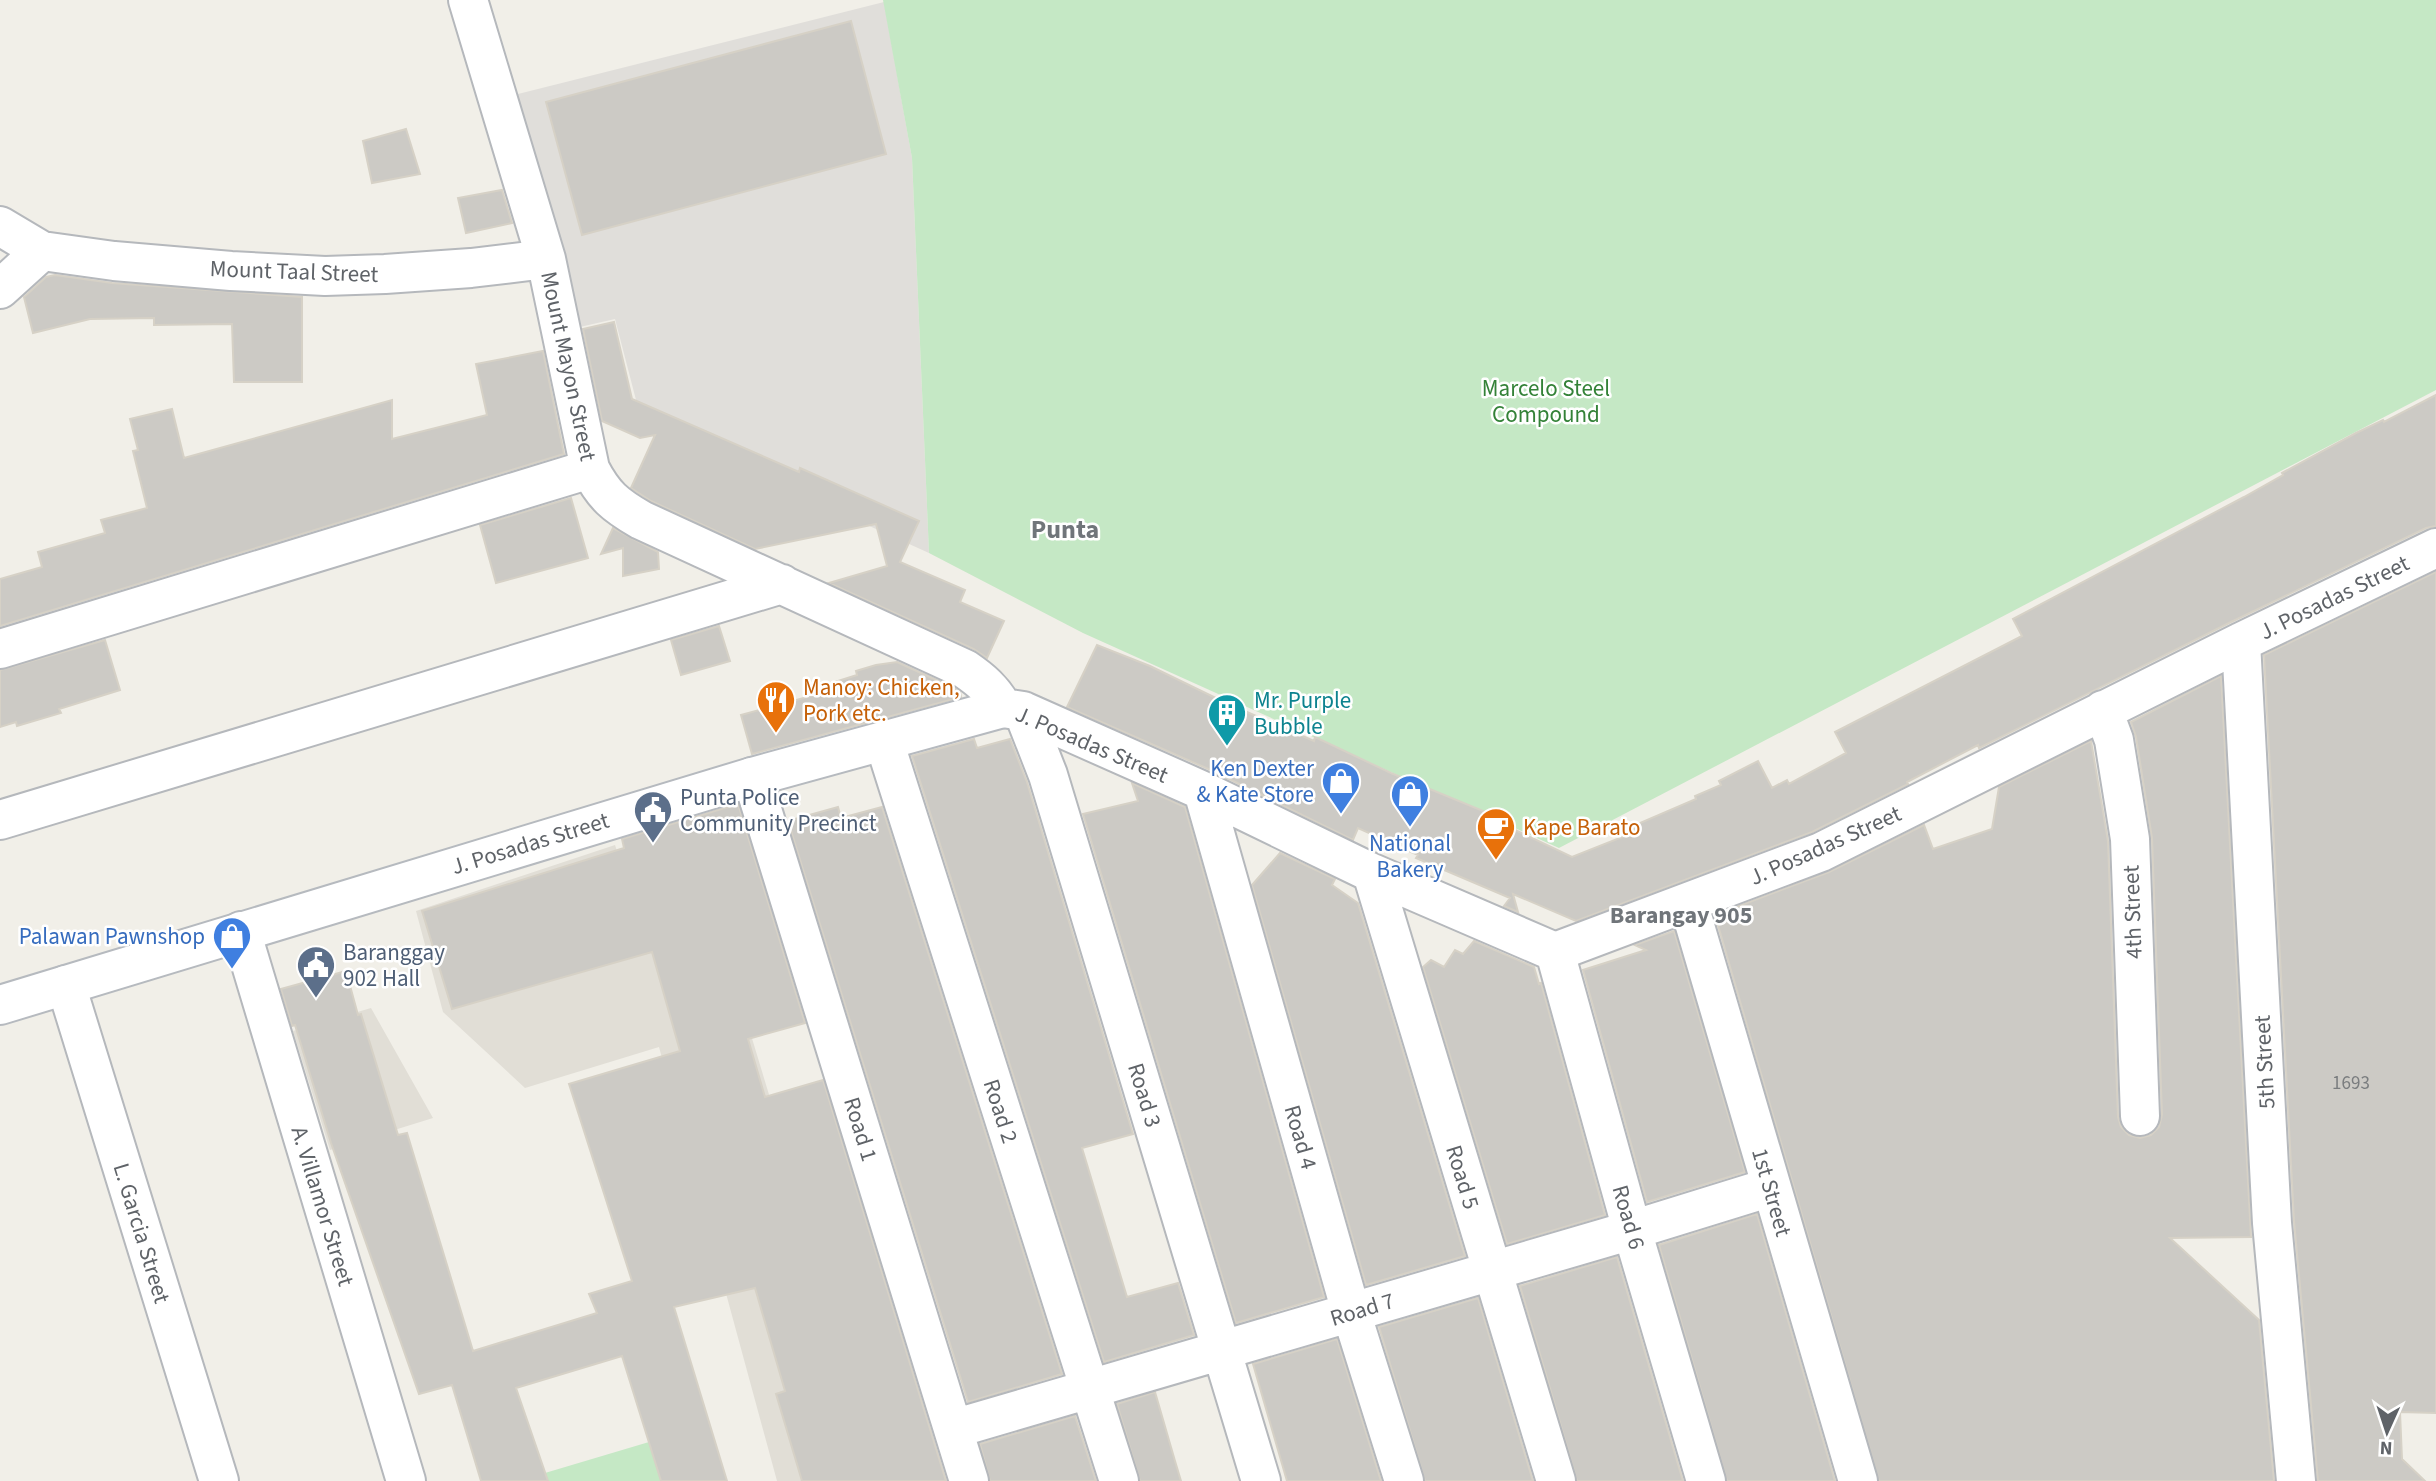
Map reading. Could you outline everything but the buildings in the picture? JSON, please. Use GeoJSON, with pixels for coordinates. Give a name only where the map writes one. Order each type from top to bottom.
{"type":"FeatureCollection","features":[{"type":"Feature","properties":{"kind":"street","name":"Mount Mayon Street"},"geometry":{"type":"LineString","coordinates":[[468,0],[546,259],[590,469],[601,491],[617,506],[641,520],[965,669],[1013,709]]}},
{"type":"Feature","properties":{"kind":"street"},"geometry":{"type":"LineString","coordinates":[[0,226],[42,251],[0,289]]}},
{"type":"Feature","properties":{"kind":"street","name":"Mount Taal Street"},"geometry":{"type":"LineString","coordinates":[[42,251],[114,261],[325,276],[471,268],[546,259]]}},
{"type":"Feature","properties":{"kind":"street"},"geometry":{"type":"LineString","coordinates":[[0,649],[590,469]]}},
{"type":"Feature","properties":{"kind":"street","name":"J. Posadas Street"},"geometry":{"type":"LineString","coordinates":[[0,1005],[752,777],[1013,709],[1203,791],[1371,873],[1555,952],[1821,852],[2102,710],[2436,548]]}},
{"type":"Feature","properties":{"kind":"street"},"geometry":{"type":"LineString","coordinates":[[0,820],[782,584]]}},
{"type":"Feature","properties":{"kind":"street","name":"5th Street"},"geometry":{"type":"LineString","coordinates":[[2241,642],[2272,1223],[2296,1481]]}},
{"type":"Feature","properties":{"kind":"street","name":"Road 3"},"geometry":{"type":"LineString","coordinates":[[1013,709],[1048,775],[1261,1481]]}},
{"type":"Feature","properties":{"kind":"street","name":"4th Street"},"geometry":{"type":"LineString","coordinates":[[2102,710],[2114,740],[2130,839],[2140,1116]]}},
{"type":"Feature","properties":{"kind":"street","name":"Road 2"},"geometry":{"type":"LineString","coordinates":[[884,741],[1119,1481]]}},
{"type":"Feature","properties":{"kind":"street","name":"Road 1"},"geometry":{"type":"LineString","coordinates":[[752,777],[969,1481]]}},
{"type":"Feature","properties":{"kind":"street","name":"Road 4"},"geometry":{"type":"LineString","coordinates":[[1203,791],[1351,1312],[1404,1481]]}},
{"type":"Feature","properties":{"kind":"street","name":"Road 5"},"geometry":{"type":"LineString","coordinates":[[1371,873],[1556,1481]]}},
{"type":"Feature","properties":{"kind":"street","name":"1st Street"},"geometry":{"type":"LineString","coordinates":[[1688,902],[1858,1481]]}},
{"type":"Feature","properties":{"kind":"street","name":"A. Villamor Street"},"geometry":{"type":"LineString","coordinates":[[241,931],[406,1481]]}},
{"type":"Feature","properties":{"kind":"street","name":"Road 6"},"geometry":{"type":"LineString","coordinates":[[1555,952],[1632,1230],[1706,1481]]}},
{"type":"Feature","properties":{"kind":"street","name":"L. Garcia Street"},"geometry":{"type":"LineString","coordinates":[[66,985],[219,1481]]}},
{"type":"Feature","properties":{"kind":"street","name":"Road 7"},"geometry":{"type":"LineString","coordinates":[[953,1429],[1632,1230],[1771,1186]]}},
{"type":"Feature","properties":{"kind":"shaded area"},"geometry":{"type":"Polygon","coordinates":[[[884,2],[912,158],[929,553],[642,423],[615,319],[571,329],[510,96],[884,2]]]}},
{"type":"Feature","properties":{"kind":"shaded area"},"geometry":{"type":"Polygon","coordinates":[[[615,845],[627,881],[698,860],[886,1481],[777,1481],[659,1047],[525,1088],[443,1012],[416,911],[615,845]]]}},
{"type":"Feature","properties":{"kind":"shaded area"},"geometry":{"type":"Polygon","coordinates":[[[371,1008],[433,1118],[330,1150],[293,1031],[371,1008]]]}},
{"type":"Feature","properties":{"kind":"green space","name":"Marcelo Steel Compound"},"geometry":{"type":"Polygon","coordinates":[[[883,0],[2436,0],[2436,390],[1559,848],[1083,633],[929,553],[912,158],[883,0]]]}},
{"type":"Feature","properties":{"kind":"green space"},"geometry":{"type":"Polygon","coordinates":[[[649,1442],[661,1481],[548,1481],[545,1473],[649,1442]]]}},
{"type":"Feature","properties":{"kind":"place","name":"Manoy: Chicken, Pork etc."},"geometry":{"type":"Point","coordinates":[776,734]}},
{"type":"Feature","properties":{"kind":"place","name":"Mr. Purple Bubble"},"geometry":{"type":"Point","coordinates":[1227,747]}},
{"type":"Feature","properties":{"kind":"place","name":"Ken Dexter & Kate Store"},"geometry":{"type":"Point","coordinates":[1341,815]}},
{"type":"Feature","properties":{"kind":"place","name":"National Bakery"},"geometry":{"type":"Point","coordinates":[1410,828]}},
{"type":"Feature","properties":{"kind":"place","name":"Punta Police Community Precinct"},"geometry":{"type":"Point","coordinates":[653,844]}},
{"type":"Feature","properties":{"kind":"place","name":"Kape Barato"},"geometry":{"type":"Point","coordinates":[1496,861]}},
{"type":"Feature","properties":{"kind":"place","name":"Palawan Pawnshop"},"geometry":{"type":"Point","coordinates":[232,970]}},
{"type":"Feature","properties":{"kind":"place","name":"Baranggay 902 Hall"},"geometry":{"type":"Point","coordinates":[316,999]}},
{"type":"Feature","properties":{"kind":"district","name":"Punta"},"geometry":{"type":"Point","coordinates":[1065,529]}},
{"type":"Feature","properties":{"kind":"district","name":"Barangay 905"},"geometry":{"type":"Point","coordinates":[1681,915]}}]}
